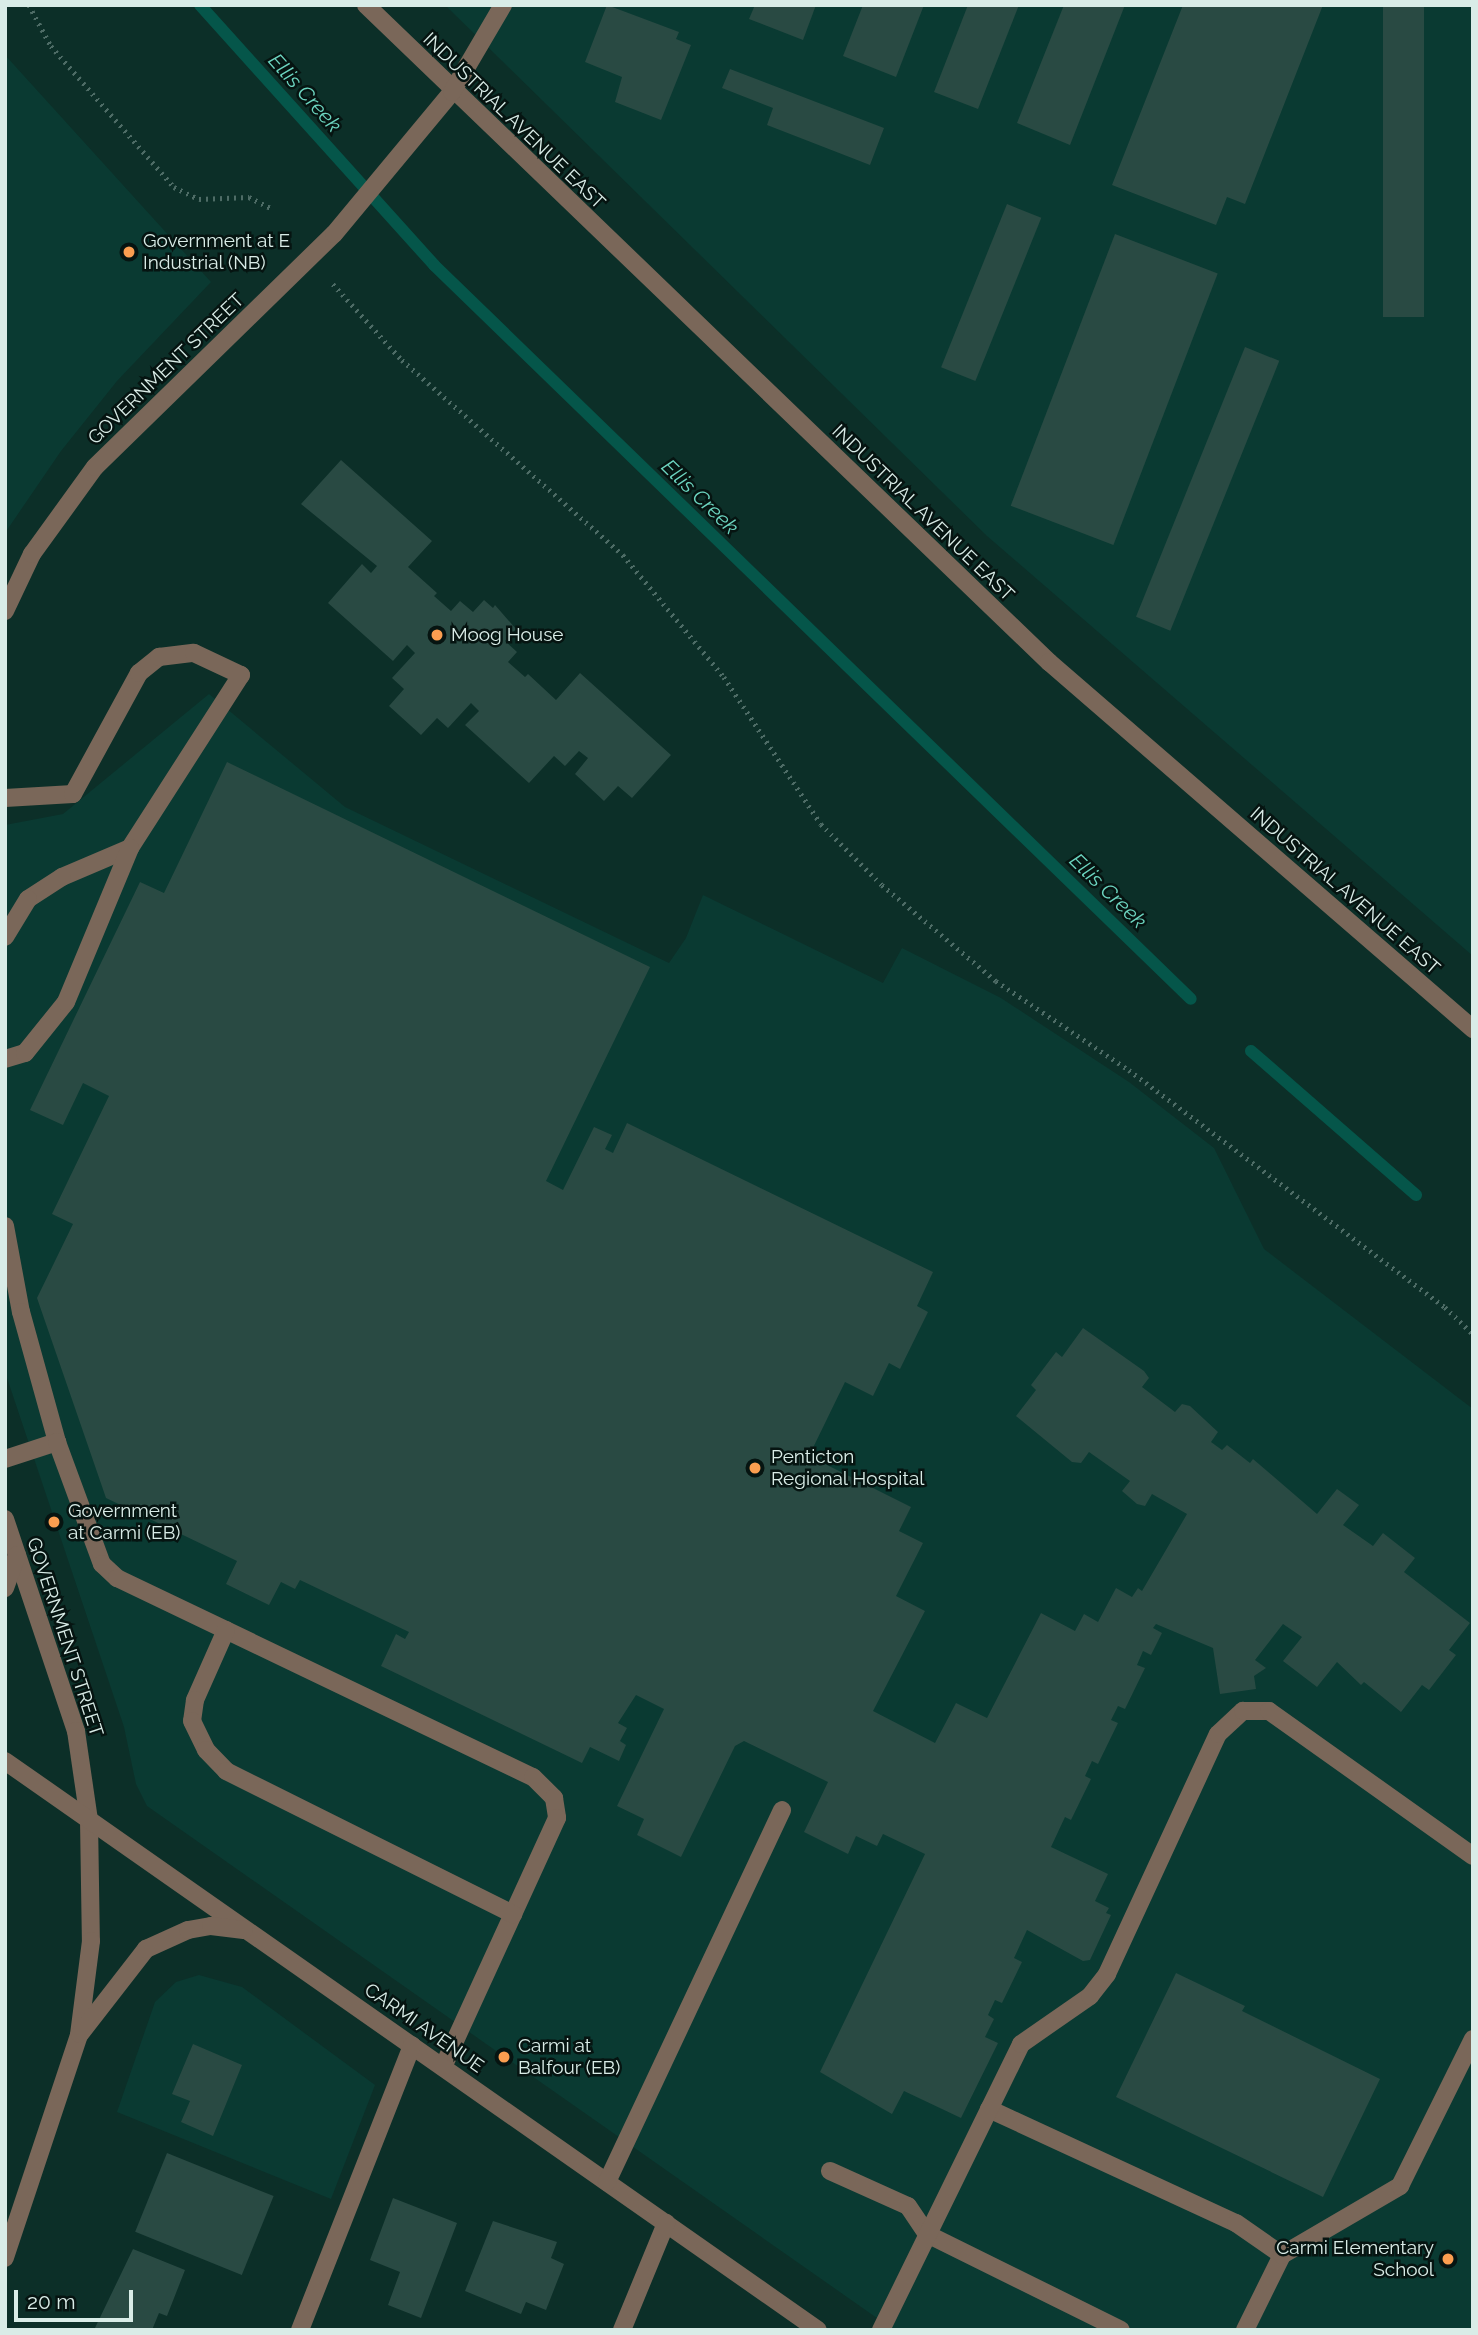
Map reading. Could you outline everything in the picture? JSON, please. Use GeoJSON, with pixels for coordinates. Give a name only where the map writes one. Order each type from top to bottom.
{"type":"FeatureCollection","features":[{"type":"Feature","properties":{"kind":"street","name":"INDUSTRIAL AVENUE EAST"},"geometry":{"type":"LineString","coordinates":[[366,5],[453,92],[1049,662],[1473,1029]]}},
{"type":"Feature","properties":{"kind":"street","name":"GOVERNMENT STREET"},"geometry":{"type":"LineString","coordinates":[[5,611],[32,554],[95,467],[334,234],[453,92],[503,5]]}},
{"type":"Feature","properties":{"kind":"street"},"geometry":{"type":"LineString","coordinates":[[5,798],[73,794],[139,673],[159,657],[194,653],[241,675],[130,848],[66,1002],[25,1053],[5,1059]]}},
{"type":"Feature","properties":{"kind":"street"},"geometry":{"type":"LineString","coordinates":[[5,937],[28,899],[62,877],[130,848]]}},
{"type":"Feature","properties":{"kind":"street"},"geometry":{"type":"LineString","coordinates":[[5,1226],[21,1312],[57,1442],[102,1564],[117,1578],[533,1777],[554,1798],[557,1818],[443,2067]]}},
{"type":"Feature","properties":{"kind":"street"},"geometry":{"type":"LineString","coordinates":[[5,1459],[57,1442]]}},
{"type":"Feature","properties":{"kind":"street","name":"GOVERNMENT STREET"},"geometry":{"type":"LineString","coordinates":[[5,1519],[76,1731],[89,1820],[91,1941],[79,2035],[5,2258]]}},
{"type":"Feature","properties":{"kind":"street"},"geometry":{"type":"LineString","coordinates":[[5,1588],[17,1555]]}},
{"type":"Feature","properties":{"kind":"street"},"geometry":{"type":"LineString","coordinates":[[226,1630],[195,1700],[192,1721],[205,1750],[226,1771],[513,1914]]}},
{"type":"Feature","properties":{"kind":"street"},"geometry":{"type":"LineString","coordinates":[[881,2330],[1021,2044],[1090,1996],[1107,1974],[1218,1734],[1243,1711],[1269,1710],[1473,1856]]}},
{"type":"Feature","properties":{"kind":"street","name":"CARMI AVENUE"},"geometry":{"type":"LineString","coordinates":[[5,1761],[818,2330]]}},
{"type":"Feature","properties":{"kind":"street"},"geometry":{"type":"LineString","coordinates":[[607,2182],[782,1810]]}},
{"type":"Feature","properties":{"kind":"street"},"geometry":{"type":"LineString","coordinates":[[79,2035],[146,1949],[188,1930],[211,1926],[247,1930]]}},
{"type":"Feature","properties":{"kind":"street"},"geometry":{"type":"LineString","coordinates":[[1245,2330],[1282,2255],[1400,2186],[1473,2039]]}},
{"type":"Feature","properties":{"kind":"street"},"geometry":{"type":"LineString","coordinates":[[300,2330],[412,2045]]}},
{"type":"Feature","properties":{"kind":"street"},"geometry":{"type":"LineString","coordinates":[[989,2109],[1236,2223],[1282,2255]]}},
{"type":"Feature","properties":{"kind":"street"},"geometry":{"type":"LineString","coordinates":[[830,2171],[908,2206],[927,2234],[1121,2330]]}},
{"type":"Feature","properties":{"kind":"street"},"geometry":{"type":"LineString","coordinates":[[622,2330],[666,2223]]}},
{"type":"Feature","properties":{"kind":"path"},"geometry":{"type":"LineString","coordinates":[[29,5],[51,46],[174,187],[199,199],[249,197],[271,208]]}},
{"type":"Feature","properties":{"kind":"path"},"geometry":{"type":"LineString","coordinates":[[333,284],[402,359],[623,555],[724,677],[821,824],[881,885],[996,981],[1129,1070],[1444,1307],[1473,1334]]}},
{"type":"Feature","properties":{"kind":"shaded area"},"geometry":{"type":"Polygon","coordinates":[[[445,5],[1473,5],[1473,956],[987,536],[445,5]]]}},
{"type":"Feature","properties":{"kind":"shaded area"},"geometry":{"type":"Polygon","coordinates":[[[5,55],[211,282],[117,381],[61,451],[5,533],[5,55]]]}},
{"type":"Feature","properties":{"kind":"shaded area","name":"Penticton Regional Hospital"},"geometry":{"type":"Polygon","coordinates":[[[209,694],[345,807],[669,963],[686,938],[703,895],[883,983],[902,948],[1001,998],[1129,1082],[1214,1148],[1264,1249],[1473,1409],[1473,2330],[894,2330],[147,1806],[136,1784],[124,1727],[5,1372],[5,825],[63,814],[209,694]]]}},
{"type":"Feature","properties":{"kind":"shaded area"},"geometry":{"type":"Polygon","coordinates":[[[199,1975],[242,1987],[375,2085],[331,2199],[117,2112],[155,2002],[176,1982],[199,1975]]]}},
{"type":"Feature","properties":{"kind":"building"},"geometry":{"type":"Polygon","coordinates":[[[607,5],[679,32],[676,39],[691,45],[661,120],[615,102],[622,77],[585,62],[607,5]]]}},
{"type":"Feature","properties":{"kind":"building"},"geometry":{"type":"Polygon","coordinates":[[[755,5],[816,5],[803,40],[749,19],[755,5]]]}},
{"type":"Feature","properties":{"kind":"building"},"geometry":{"type":"Polygon","coordinates":[[[863,5],[924,5],[896,77],[843,56],[863,5]]]}},
{"type":"Feature","properties":{"kind":"building"},"geometry":{"type":"Polygon","coordinates":[[[968,5],[1019,5],[978,109],[934,92],[968,5]]]}},
{"type":"Feature","properties":{"kind":"building"},"geometry":{"type":"Polygon","coordinates":[[[1064,5],[1125,5],[1070,145],[1017,123],[1064,5]]]}},
{"type":"Feature","properties":{"kind":"building"},"geometry":{"type":"Polygon","coordinates":[[[1183,5],[1323,5],[1245,204],[1227,197],[1216,225],[1112,185],[1183,5]]]}},
{"type":"Feature","properties":{"kind":"building"},"geometry":{"type":"Polygon","coordinates":[[[1383,5],[1424,5],[1424,317],[1383,317],[1383,5]]]}},
{"type":"Feature","properties":{"kind":"building"},"geometry":{"type":"Polygon","coordinates":[[[730,69],[884,128],[870,165],[767,125],[773,108],[722,88],[730,69]]]}},
{"type":"Feature","properties":{"kind":"building"},"geometry":{"type":"Polygon","coordinates":[[[1007,204],[1041,218],[975,381],[941,367],[1007,204]]]}},
{"type":"Feature","properties":{"kind":"building"},"geometry":{"type":"Polygon","coordinates":[[[1115,234],[1218,273],[1113,545],[1011,506],[1115,234]]]}},
{"type":"Feature","properties":{"kind":"building"},"geometry":{"type":"Polygon","coordinates":[[[1245,347],[1279,361],[1170,631],[1136,617],[1245,347]]]}},
{"type":"Feature","properties":{"kind":"building","name":"Moog House"},"geometry":{"type":"Polygon","coordinates":[[[341,460],[432,541],[408,567],[437,593],[434,596],[451,611],[460,601],[473,612],[484,600],[493,608],[495,605],[516,629],[505,641],[517,652],[508,662],[525,677],[528,674],[556,700],[580,673],[671,755],[632,798],[618,786],[604,801],[575,774],[588,758],[579,751],[565,766],[554,756],[529,783],[465,725],[479,711],[471,703],[448,728],[437,718],[421,735],[389,706],[404,689],[392,678],[415,653],[407,645],[393,661],[328,603],[362,564],[371,573],[377,566],[301,504],[341,460]]]}},
{"type":"Feature","properties":{"kind":"building"},"geometry":{"type":"Polygon","coordinates":[[[227,762],[650,967],[546,1181],[563,1190],[594,1127],[612,1135],[605,1149],[613,1153],[627,1123],[933,1272],[917,1306],[928,1312],[900,1369],[889,1363],[873,1396],[845,1382],[809,1456],[911,1507],[899,1531],[923,1543],[896,1596],[925,1611],[873,1711],[935,1743],[956,1703],[987,1718],[1041,1613],[1075,1631],[1084,1614],[1098,1622],[1116,1588],[1132,1597],[1138,1588],[1142,1591],[1187,1514],[1152,1494],[1145,1506],[1137,1504],[1122,1491],[1130,1481],[1089,1452],[1081,1463],[1072,1462],[1016,1416],[1036,1390],[1031,1385],[1056,1352],[1062,1357],[1083,1328],[1144,1371],[1149,1378],[1142,1387],[1175,1412],[1182,1404],[1190,1406],[1218,1432],[1211,1442],[1222,1450],[1227,1445],[1250,1463],[1253,1459],[1317,1514],[1337,1489],[1359,1505],[1343,1525],[1373,1546],[1383,1533],[1415,1558],[1404,1572],[1470,1623],[1449,1650],[1456,1655],[1429,1690],[1422,1685],[1401,1712],[1364,1682],[1361,1685],[1337,1662],[1317,1687],[1283,1661],[1302,1637],[1283,1624],[1255,1660],[1266,1668],[1254,1676],[1256,1689],[1220,1694],[1213,1648],[1156,1624],[1153,1628],[1162,1633],[1151,1655],[1143,1651],[1137,1665],[1145,1668],[1125,1709],[1118,1706],[1111,1720],[1118,1723],[1098,1764],[1092,1761],[1085,1776],[1091,1779],[1071,1820],[1065,1817],[1051,1847],[1108,1874],[1095,1901],[1109,1908],[1106,1913],[1111,1915],[1090,1960],[1083,1961],[1027,1930],[1014,1958],[1022,1962],[1002,2003],[995,2000],[988,2015],[994,2019],[985,2037],[998,2043],[961,2118],[904,2091],[892,2114],[820,2072],[925,1854],[883,1834],[877,1846],[856,1836],[848,1854],[804,1832],[828,1782],[744,1741],[735,1746],[681,1857],[637,1835],[644,1819],[617,1806],[664,1709],[636,1695],[618,1723],[627,1728],[620,1741],[626,1745],[619,1761],[590,1747],[582,1763],[381,1666],[396,1634],[405,1639],[409,1632],[300,1580],[295,1589],[281,1582],[269,1605],[226,1584],[237,1561],[106,1498],[37,1298],[73,1224],[52,1214],[109,1096],[83,1083],[63,1125],[30,1110],[140,882],[164,893],[227,762]]]}},
{"type":"Feature","properties":{"kind":"building"},"geometry":{"type":"Polygon","coordinates":[[[1176,1973],[1245,2006],[1242,2011],[1380,2079],[1323,2197],[1116,2097],[1176,1973]]]}},
{"type":"Feature","properties":{"kind":"building"},"geometry":{"type":"Polygon","coordinates":[[[193,2044],[242,2065],[213,2136],[181,2122],[190,2101],[172,2094],[193,2044]]]}},
{"type":"Feature","properties":{"kind":"building"},"geometry":{"type":"Polygon","coordinates":[[[167,2153],[274,2196],[242,2275],[135,2232],[167,2153]]]}},
{"type":"Feature","properties":{"kind":"building"},"geometry":{"type":"Polygon","coordinates":[[[393,2198],[457,2223],[421,2318],[388,2305],[400,2272],[370,2260],[393,2198]]]}},
{"type":"Feature","properties":{"kind":"building"},"geometry":{"type":"Polygon","coordinates":[[[493,2221],[557,2242],[551,2258],[564,2264],[546,2310],[526,2302],[521,2314],[465,2291],[493,2221]]]}},
{"type":"Feature","properties":{"kind":"building"},"geometry":{"type":"Polygon","coordinates":[[[133,2249],[185,2270],[167,2316],[159,2313],[152,2330],[94,2330],[133,2249]]]}},
{"type":"Feature","properties":{"kind":"waterway","name":"Ellis Creek"},"geometry":{"type":"LineString","coordinates":[[200,5],[434,265],[1191,999]]}},
{"type":"Feature","properties":{"kind":"waterway","name":"Ellis Creek"},"geometry":{"type":"LineString","coordinates":[[1251,1051],[1416,1195]]}},
{"type":"Feature","properties":{"kind":"place","name":"Government at E Industrial (NB)"},"geometry":{"type":"Point","coordinates":[129,252]}},
{"type":"Feature","properties":{"kind":"place","name":"Moog House"},"geometry":{"type":"Point","coordinates":[437,635]}},
{"type":"Feature","properties":{"kind":"place","name":"Penticton Regional Hospital"},"geometry":{"type":"Point","coordinates":[755,1468]}},
{"type":"Feature","properties":{"kind":"place","name":"Government at Carmi (EB)"},"geometry":{"type":"Point","coordinates":[54,1522]}},
{"type":"Feature","properties":{"kind":"place","name":"Carmi at Balfour (EB)"},"geometry":{"type":"Point","coordinates":[504,2057]}},
{"type":"Feature","properties":{"kind":"place","name":"Carmi Elementary School"},"geometry":{"type":"Point","coordinates":[1448,2259]}}]}
